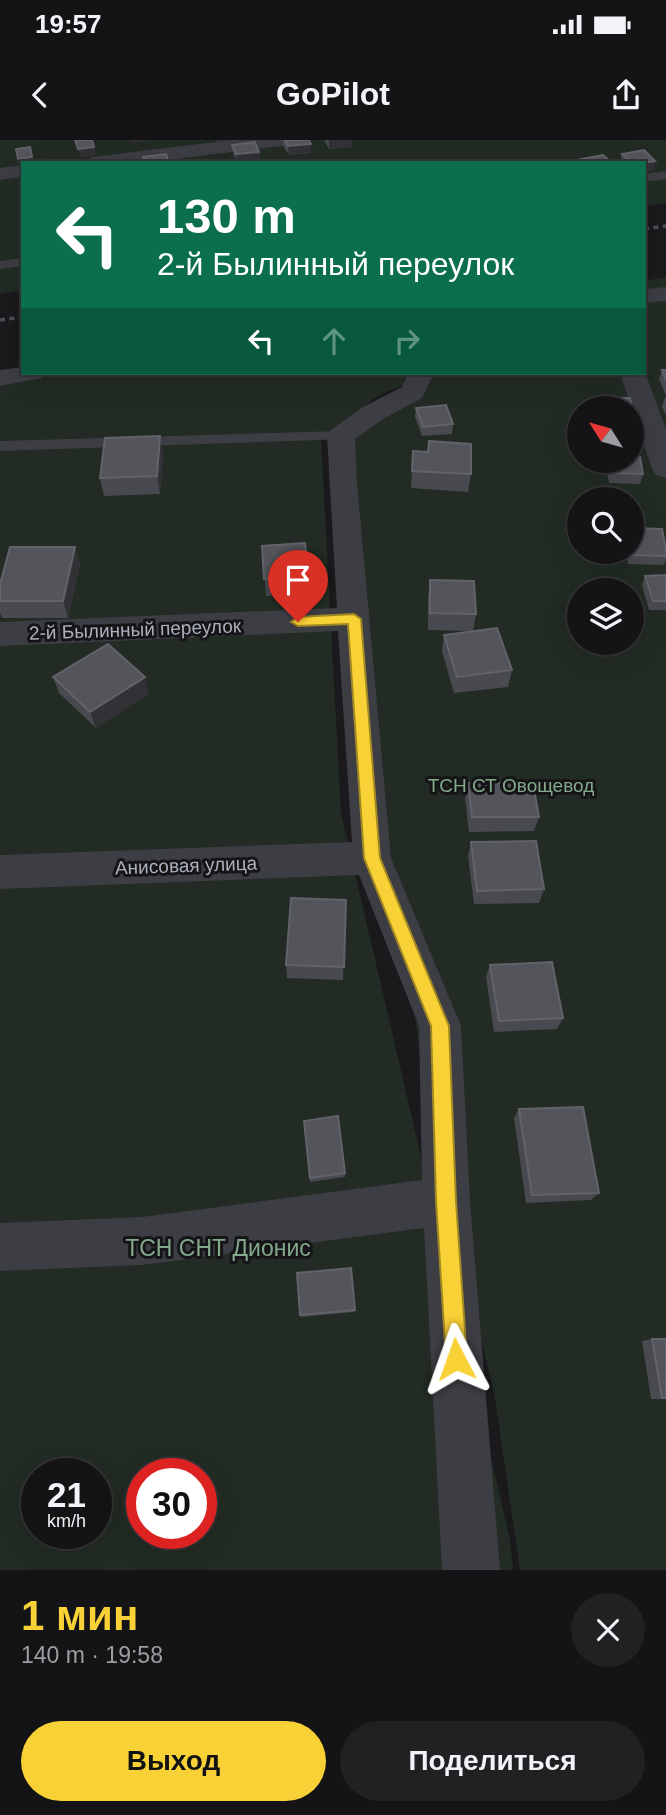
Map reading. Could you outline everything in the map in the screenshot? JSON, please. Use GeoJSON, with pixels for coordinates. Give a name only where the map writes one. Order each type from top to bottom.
{"type":"FeatureCollection","features":[{"type":"Feature","properties":{"kind":"street"},"geometry":{"type":"LineString","coordinates":[[108,161],[281,140]]}},
{"type":"Feature","properties":{"kind":"street"},"geometry":{"type":"LineString","coordinates":[[0,174],[21,171]]}},
{"type":"Feature","properties":{"kind":"street"},"geometry":{"type":"LineString","coordinates":[[0,378],[21,375]]}},
{"type":"Feature","properties":{"kind":"street"},"geometry":{"type":"LineString","coordinates":[[420,375],[413,392],[373,413],[341,436],[372,858],[440,1026],[446,1201],[471,1570]]}},
{"type":"Feature","properties":{"kind":"street"},"geometry":{"type":"LineString","coordinates":[[634,375],[666,469]]}},
{"type":"Feature","properties":{"kind":"street","name":"2-й Былинный переулок"},"geometry":{"type":"LineString","coordinates":[[0,634],[354,619]]}},
{"type":"Feature","properties":{"kind":"street","name":"Анисовая улица"},"geometry":{"type":"LineString","coordinates":[[0,872],[372,858]]}},
{"type":"Feature","properties":{"kind":"street"},"geometry":{"type":"LineString","coordinates":[[0,1247],[142,1241],[446,1201]]}},
{"type":"Feature","properties":{"kind":"lane"},"geometry":{"type":"LineString","coordinates":[[646,178],[666,175]]}},
{"type":"Feature","properties":{"kind":"lane"},"geometry":{"type":"LineString","coordinates":[[0,265],[21,262]]}},
{"type":"Feature","properties":{"kind":"lane"},"geometry":{"type":"LineString","coordinates":[[0,446],[341,436]]}},
{"type":"Feature","properties":{"kind":"green space"},"geometry":{"type":"Polygon","coordinates":[[[0,140],[666,140],[666,203],[646,206],[646,161],[21,161],[21,290],[0,294],[0,140]]]}},
{"type":"Feature","properties":{"kind":"green space","name":"ТСН СТ Овощевод"},"geometry":{"type":"Polygon","coordinates":[[[666,277],[666,1570],[520,1570],[494,1392],[427,1122],[414,1007],[359,830],[354,420],[404,392],[420,375],[646,375],[646,281],[666,277]]]}},
{"type":"Feature","properties":{"kind":"green space","name":"ТСН СНТ Дионис"},"geometry":{"type":"Polygon","coordinates":[[[60,375],[405,375],[404,385],[379,395],[321,439],[341,813],[510,1539],[513,1570],[0,1570],[0,383],[60,375]]]}},
{"type":"Feature","properties":{"kind":"building"},"geometry":{"type":"Polygon","coordinates":[[[75,140],[92,140],[94,147],[78,149],[75,140]]]}},
{"type":"Feature","properties":{"kind":"building"},"geometry":{"type":"Polygon","coordinates":[[[285,140],[309,140],[311,144],[288,146],[285,140]]]}},
{"type":"Feature","properties":{"kind":"building"},"geometry":{"type":"Polygon","coordinates":[[[255,142],[259,152],[236,154],[232,145],[255,142]]]}},
{"type":"Feature","properties":{"kind":"building"},"geometry":{"type":"Polygon","coordinates":[[[30,147],[32,157],[18,159],[16,149],[30,147]]]}},
{"type":"Feature","properties":{"kind":"building"},"geometry":{"type":"Polygon","coordinates":[[[644,150],[655,161],[630,161],[622,154],[644,150]]]}},
{"type":"Feature","properties":{"kind":"building"},"geometry":{"type":"Polygon","coordinates":[[[166,154],[168,161],[144,161],[143,157],[166,154]]]}},
{"type":"Feature","properties":{"kind":"building"},"geometry":{"type":"Polygon","coordinates":[[[603,155],[610,161],[584,161],[581,159],[603,155]]]}},
{"type":"Feature","properties":{"kind":"building"},"geometry":{"type":"Polygon","coordinates":[[[446,405],[453,424],[423,427],[416,408],[446,405]]]}},
{"type":"Feature","properties":{"kind":"building"},"geometry":{"type":"Polygon","coordinates":[[[160,436],[157,476],[100,478],[105,438],[160,436]]]}},
{"type":"Feature","properties":{"kind":"building"},"geometry":{"type":"Polygon","coordinates":[[[429,441],[471,444],[471,474],[412,471],[413,451],[428,452],[429,441]]]}},
{"type":"Feature","properties":{"kind":"building"},"geometry":{"type":"Polygon","coordinates":[[[644,528],[662,529],[666,556],[644,555],[644,528]]]}},
{"type":"Feature","properties":{"kind":"building"},"geometry":{"type":"Polygon","coordinates":[[[305,543],[309,576],[264,579],[262,546],[305,543]]]}},
{"type":"Feature","properties":{"kind":"building"},"geometry":{"type":"Polygon","coordinates":[[[10,547],[75,547],[63,601],[0,601],[0,584],[10,547]]]}},
{"type":"Feature","properties":{"kind":"building"},"geometry":{"type":"Polygon","coordinates":[[[666,575],[666,601],[653,601],[645,576],[666,575]]]}},
{"type":"Feature","properties":{"kind":"building"},"geometry":{"type":"Polygon","coordinates":[[[430,580],[474,581],[476,614],[430,613],[430,580]]]}},
{"type":"Feature","properties":{"kind":"building"},"geometry":{"type":"Polygon","coordinates":[[[497,628],[512,670],[457,677],[444,635],[497,628]]]}},
{"type":"Feature","properties":{"kind":"building"},"geometry":{"type":"Polygon","coordinates":[[[108,644],[145,677],[90,712],[53,677],[108,644]]]}},
{"type":"Feature","properties":{"kind":"building"},"geometry":{"type":"Polygon","coordinates":[[[468,783],[533,783],[539,817],[472,817],[468,783]]]}},
{"type":"Feature","properties":{"kind":"building"},"geometry":{"type":"Polygon","coordinates":[[[536,841],[544,889],[477,891],[471,842],[536,841]]]}},
{"type":"Feature","properties":{"kind":"building"},"geometry":{"type":"Polygon","coordinates":[[[291,898],[346,900],[344,967],[286,965],[291,898]]]}},
{"type":"Feature","properties":{"kind":"building"},"geometry":{"type":"Polygon","coordinates":[[[552,962],[563,1018],[499,1021],[490,965],[552,962]]]}},
{"type":"Feature","properties":{"kind":"building"},"geometry":{"type":"Polygon","coordinates":[[[583,1107],[599,1193],[532,1195],[519,1109],[583,1107]]]}},
{"type":"Feature","properties":{"kind":"building"},"geometry":{"type":"Polygon","coordinates":[[[338,1116],[345,1173],[310,1178],[304,1121],[338,1116]]]}},
{"type":"Feature","properties":{"kind":"building"},"geometry":{"type":"Polygon","coordinates":[[[351,1268],[355,1310],[300,1315],[297,1273],[351,1268]]]}},
{"type":"Feature","properties":{"kind":"building"},"geometry":{"type":"Polygon","coordinates":[[[652,1339],[666,1339],[666,1398],[662,1398],[652,1339]]]}},
{"type":"Feature","properties":{"kind":"railway"},"geometry":{"type":"LineString","coordinates":[[646,229],[666,226]]}},
{"type":"Feature","properties":{"kind":"railway"},"geometry":{"type":"LineString","coordinates":[[0,320],[21,317]]}},
{"type":"Feature","properties":{"kind":"route"},"geometry":{"type":"LineString","coordinates":[[298,622],[354,619],[372,858],[440,1026],[446,1201],[456,1359]]}}]}
